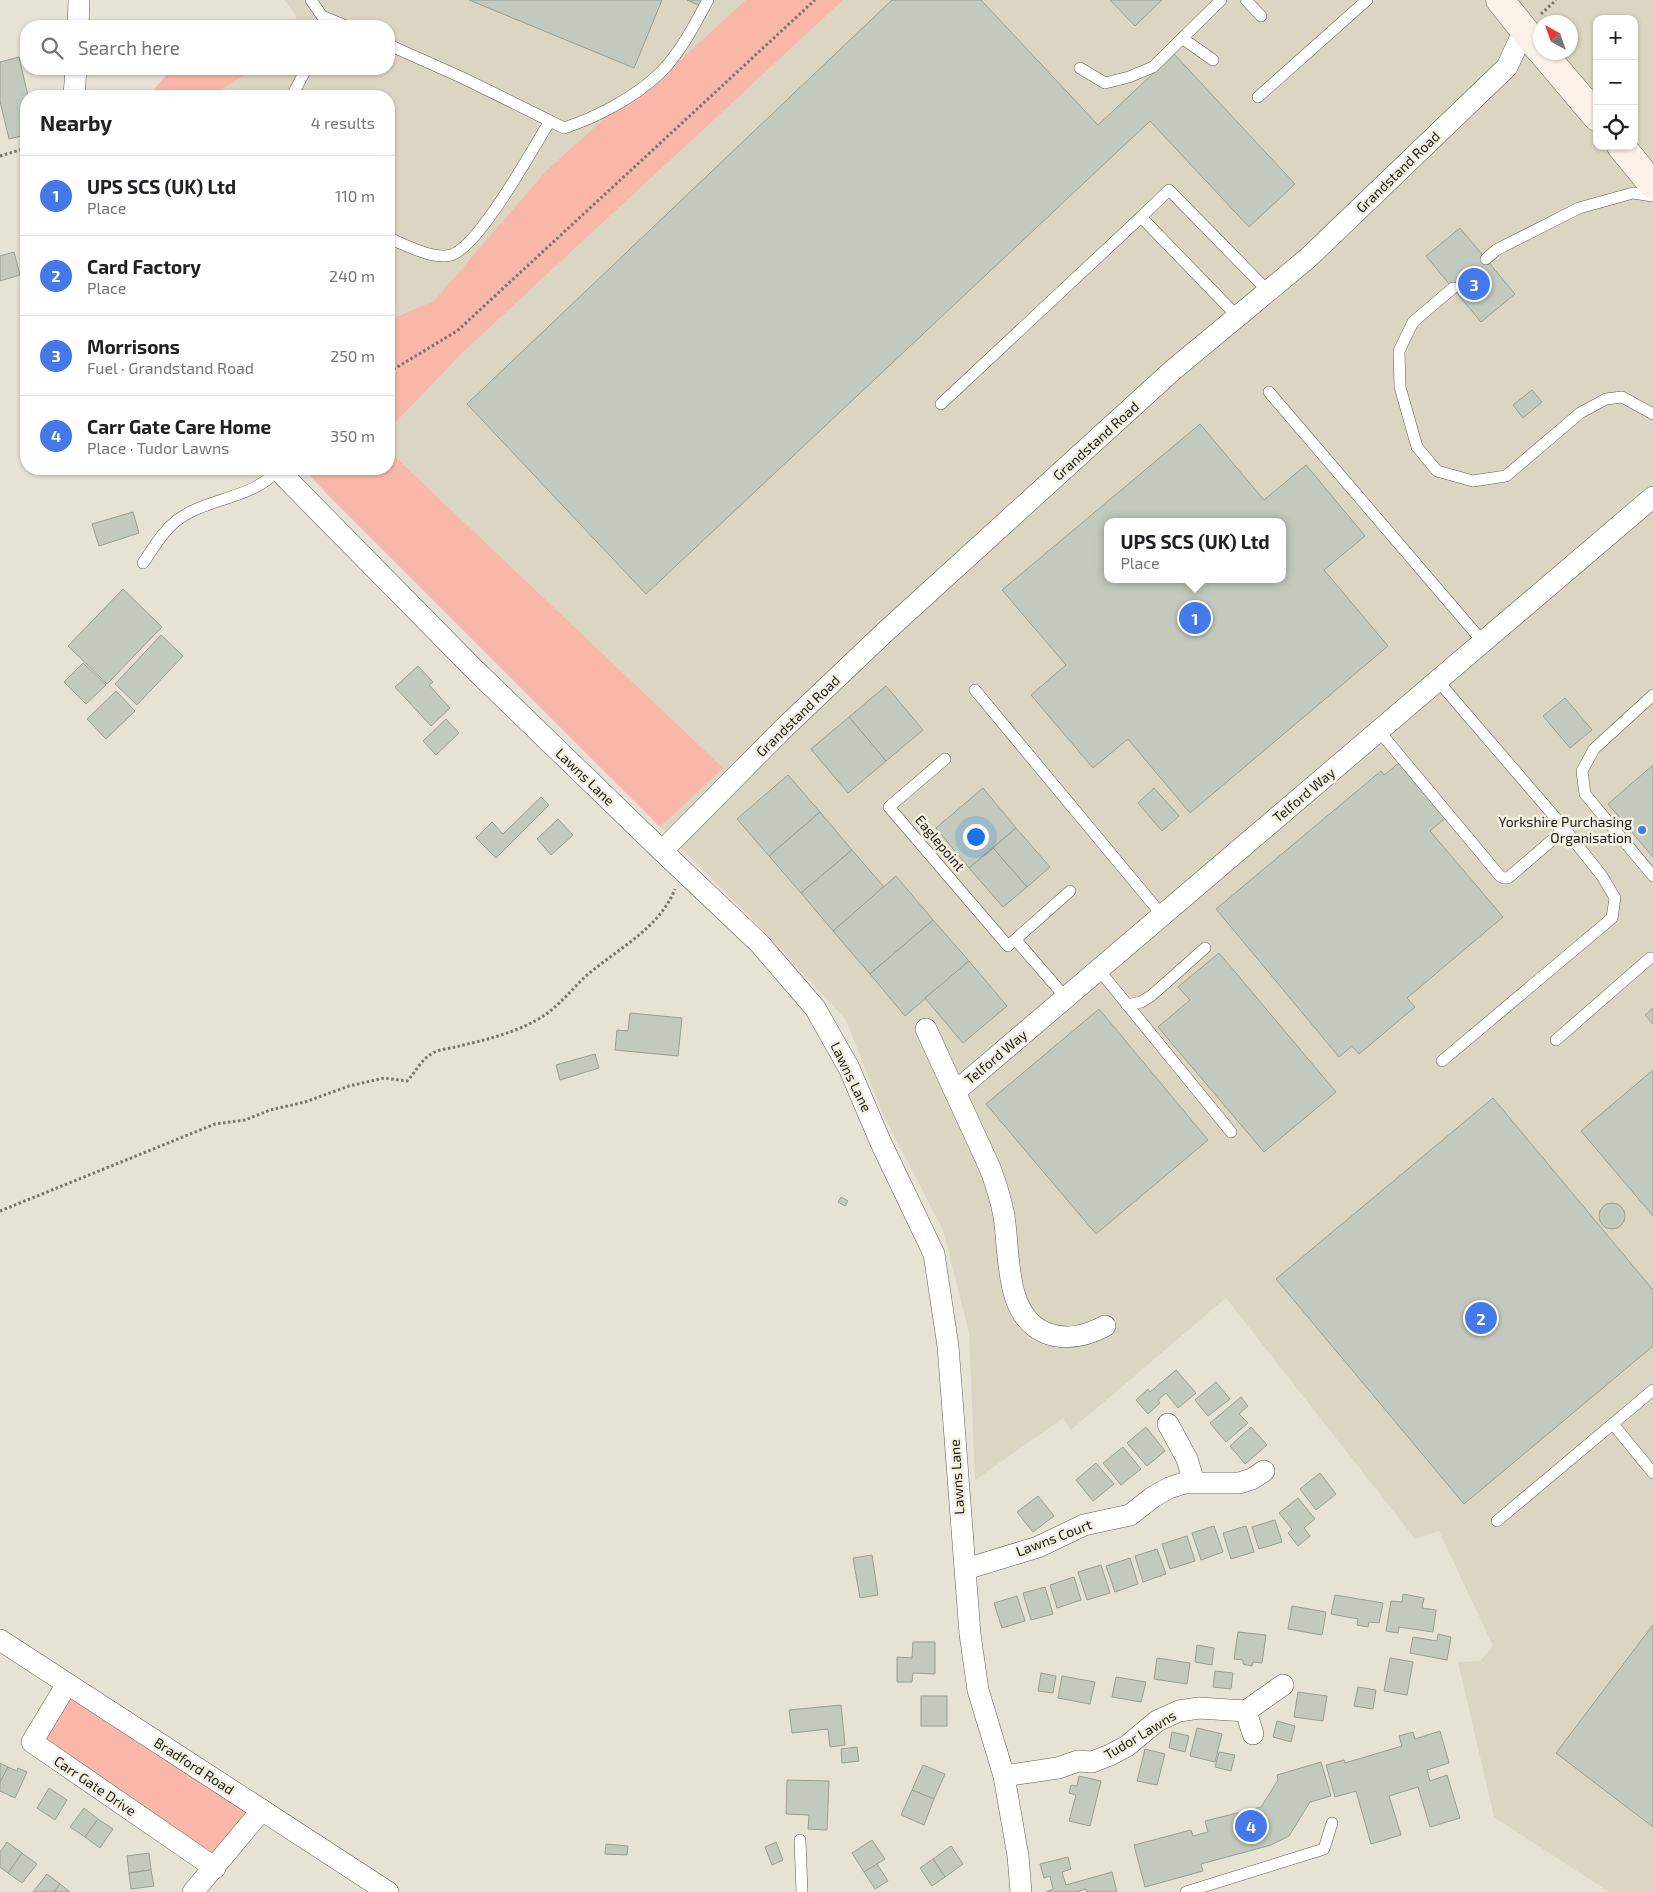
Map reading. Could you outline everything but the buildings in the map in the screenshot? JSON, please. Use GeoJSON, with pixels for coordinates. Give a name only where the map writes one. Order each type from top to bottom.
{"type":"FeatureCollection","features":[{"type":"Feature","properties":{"kind":"street"},"geometry":{"type":"LineString","coordinates":[[78,20],[79,0]]}},
{"type":"Feature","properties":{"kind":"street"},"geometry":{"type":"LineString","coordinates":[[1500,0],[1533,40]]}},
{"type":"Feature","properties":{"kind":"street","name":"Grandstand Road"},"geometry":{"type":"LineString","coordinates":[[662,852],[783,730],[884,633],[1174,370],[1308,258],[1507,67],[1533,46]]}},
{"type":"Feature","properties":{"kind":"street"},"geometry":{"type":"LineString","coordinates":[[1549,60],[1593,113]]}},
{"type":"Feature","properties":{"kind":"street"},"geometry":{"type":"LineString","coordinates":[[74,90],[76,75]]}},
{"type":"Feature","properties":{"kind":"street"},"geometry":{"type":"LineString","coordinates":[[1624,150],[1653,185]]}},
{"type":"Feature","properties":{"kind":"street","name":"Lawns Lane"},"geometry":{"type":"LineString","coordinates":[[283,475],[474,669],[662,852],[760,944],[815,1008],[849,1068],[881,1144],[934,1254],[948,1346],[970,1634],[978,1690],[1004,1776],[1018,1856],[1021,1892]]}},
{"type":"Feature","properties":{"kind":"street","name":"Telford Way"},"geometry":{"type":"LineString","coordinates":[[955,1092],[1653,497]]}},
{"type":"Feature","properties":{"kind":"street","name":"Telford Way"},"geometry":{"type":"LineString","coordinates":[[926,1029],[999,1191],[1012,1285],[1017,1304],[1025,1318],[1039,1330],[1054,1336],[1087,1335],[1105,1326]]}},
{"type":"Feature","properties":{"kind":"street"},"geometry":{"type":"LineString","coordinates":[[1168,1424],[1187,1459],[1194,1482]]}},
{"type":"Feature","properties":{"kind":"street","name":"Lawns Court"},"geometry":{"type":"LineString","coordinates":[[966,1569],[1038,1547],[1084,1525],[1130,1515],[1153,1497],[1169,1488],[1184,1483],[1239,1483],[1252,1479],[1264,1471]]}},
{"type":"Feature","properties":{"kind":"street","name":"Bradford Road"},"geometry":{"type":"LineString","coordinates":[[0,1640],[383,1891]]}},
{"type":"Feature","properties":{"kind":"street","name":"Carr Gate Drive"},"geometry":{"type":"LineString","coordinates":[[66,1684],[32,1742],[215,1868]]}},
{"type":"Feature","properties":{"kind":"street"},"geometry":{"type":"LineString","coordinates":[[1253,1734],[1246,1711],[1283,1685]]}},
{"type":"Feature","properties":{"kind":"street","name":"Tudor Lawns"},"geometry":{"type":"LineString","coordinates":[[1004,1776],[1058,1768],[1078,1762],[1092,1762],[1127,1746],[1157,1721],[1179,1711],[1199,1708],[1246,1711]]}},
{"type":"Feature","properties":{"kind":"street"},"geometry":{"type":"LineString","coordinates":[[193,1892],[262,1810]]}},
{"type":"Feature","properties":{"kind":"lane"},"geometry":{"type":"LineString","coordinates":[[311,0],[321,20]]}},
{"type":"Feature","properties":{"kind":"lane"},"geometry":{"type":"LineString","coordinates":[[395,48],[463,78],[564,128],[603,112],[642,88],[659,74],[673,58],[694,27],[708,0]]}},
{"type":"Feature","properties":{"kind":"lane"},"geometry":{"type":"LineString","coordinates":[[1080,68],[1105,83],[1129,77],[1152,67],[1221,0]]}},
{"type":"Feature","properties":{"kind":"lane"},"geometry":{"type":"LineString","coordinates":[[1246,0],[1261,16]]}},
{"type":"Feature","properties":{"kind":"lane"},"geometry":{"type":"LineString","coordinates":[[1258,97],[1367,0]]}},
{"type":"Feature","properties":{"kind":"lane"},"geometry":{"type":"LineString","coordinates":[[1182,38],[1213,60]]}},
{"type":"Feature","properties":{"kind":"lane"},"geometry":{"type":"LineString","coordinates":[[295,90],[303,75]]}},
{"type":"Feature","properties":{"kind":"lane"},"geometry":{"type":"LineString","coordinates":[[395,240],[429,254],[450,256],[464,249],[506,194],[550,121]]}},
{"type":"Feature","properties":{"kind":"lane"},"geometry":{"type":"LineString","coordinates":[[941,404],[1169,190],[1268,291]]}},
{"type":"Feature","properties":{"kind":"lane"},"geometry":{"type":"LineString","coordinates":[[1486,259],[1496,250],[1578,208],[1633,193],[1653,196]]}},
{"type":"Feature","properties":{"kind":"lane"},"geometry":{"type":"LineString","coordinates":[[1142,217],[1237,316]]}},
{"type":"Feature","properties":{"kind":"lane"},"geometry":{"type":"LineString","coordinates":[[1452,288],[1413,322],[1399,352],[1400,387],[1417,447],[1437,471],[1473,481],[1506,476],[1580,413],[1606,398],[1622,397],[1653,414]]}},
{"type":"Feature","properties":{"kind":"lane"},"geometry":{"type":"LineString","coordinates":[[1269,392],[1483,642]]}},
{"type":"Feature","properties":{"kind":"lane"},"geometry":{"type":"LineString","coordinates":[[143,563],[166,531],[176,521],[208,504],[245,493],[268,480],[272,475]]}},
{"type":"Feature","properties":{"kind":"lane"},"geometry":{"type":"LineString","coordinates":[[1438,681],[1560,823],[1602,876],[1615,898],[1612,918],[1442,1060]]}},
{"type":"Feature","properties":{"kind":"lane"},"geometry":{"type":"LineString","coordinates":[[975,690],[1162,916]]}},
{"type":"Feature","properties":{"kind":"lane"},"geometry":{"type":"LineString","coordinates":[[1653,695],[1594,749],[1582,771],[1585,794],[1653,876]]}},
{"type":"Feature","properties":{"kind":"lane"},"geometry":{"type":"LineString","coordinates":[[1379,730],[1500,876],[1508,878],[1558,835],[1560,823]]}},
{"type":"Feature","properties":{"kind":"lane","name":"Eaglepoint"},"geometry":{"type":"LineString","coordinates":[[945,759],[889,807],[1008,946],[1016,940]]}},
{"type":"Feature","properties":{"kind":"lane"},"geometry":{"type":"LineString","coordinates":[[1066,998],[1016,940],[1070,892]]}},
{"type":"Feature","properties":{"kind":"lane"},"geometry":{"type":"LineString","coordinates":[[1127,1005],[1141,1002],[1150,996],[1205,948]]}},
{"type":"Feature","properties":{"kind":"lane"},"geometry":{"type":"LineString","coordinates":[[1556,1040],[1650,958],[1653,958]]}},
{"type":"Feature","properties":{"kind":"lane"},"geometry":{"type":"LineString","coordinates":[[1098,970],[1231,1132]]}},
{"type":"Feature","properties":{"kind":"lane"},"geometry":{"type":"LineString","coordinates":[[1497,1521],[1653,1390]]}},
{"type":"Feature","properties":{"kind":"lane"},"geometry":{"type":"LineString","coordinates":[[1613,1424],[1653,1473]]}},
{"type":"Feature","properties":{"kind":"lane"},"geometry":{"type":"LineString","coordinates":[[1186,1892],[1324,1849],[1332,1823]]}},
{"type":"Feature","properties":{"kind":"lane"},"geometry":{"type":"LineString","coordinates":[[800,1840],[802,1892]]}},
{"type":"Feature","properties":{"kind":"path"},"geometry":{"type":"LineString","coordinates":[[395,368],[457,331],[815,0]]}},
{"type":"Feature","properties":{"kind":"path"},"geometry":{"type":"LineString","coordinates":[[0,156],[20,150]]}},
{"type":"Feature","properties":{"kind":"path"},"geometry":{"type":"LineString","coordinates":[[0,1211],[215,1124],[245,1120],[270,1110],[306,1102],[349,1086],[384,1078],[407,1081],[433,1052],[495,1036],[534,1022],[554,1010],[577,985],[606,959],[627,946],[646,929],[658,916],[675,891],[680,869]]}},
{"type":"Feature","properties":{"kind":"shaded area"},"geometry":{"type":"Polygon","coordinates":[[[284,0],[1653,0],[1653,1892],[1609,1892],[1494,1817],[1458,1662],[1480,1661],[1493,1646],[1439,1531],[1415,1539],[1226,1298],[1071,1430],[1063,1418],[975,1480],[969,1333],[943,1230],[883,1114],[846,1020],[765,932],[660,827],[722,768],[395,457],[395,90],[221,90],[245,75],[395,75],[395,20],[296,20],[296,15],[284,0]]]}},
{"type":"Feature","properties":{"kind":"shaded area"},"geometry":{"type":"Polygon","coordinates":[[[746,0],[843,0],[464,351],[395,423],[395,317],[434,301],[546,171],[617,107],[658,80],[746,0]]]}},
{"type":"Feature","properties":{"kind":"shaded area"},"geometry":{"type":"Polygon","coordinates":[[[167,75],[245,75],[221,90],[153,90],[167,75]]]}},
{"type":"Feature","properties":{"kind":"shaded area"},"geometry":{"type":"Polygon","coordinates":[[[395,457],[723,768],[660,827],[310,475],[395,475],[395,457]]]}},
{"type":"Feature","properties":{"kind":"shaded area"},"geometry":{"type":"Polygon","coordinates":[[[67,1684],[262,1810],[215,1868],[32,1742],[67,1684]]]}},
{"type":"Feature","properties":{"kind":"place","name":"Morrisons"},"geometry":{"type":"Point","coordinates":[1474,284]}},
{"type":"Feature","properties":{"kind":"place","name":"UPS SCS (UK) Ltd"},"geometry":{"type":"Point","coordinates":[1195,618]}},
{"type":"Feature","properties":{"kind":"place","name":"Yorkshire Purchasing Organisation"},"geometry":{"type":"Point","coordinates":[1642,830]}},
{"type":"Feature","properties":{"kind":"place","name":"Card Factory"},"geometry":{"type":"Point","coordinates":[1481,1318]}},
{"type":"Feature","properties":{"kind":"place","name":"Carr Gate Care Home"},"geometry":{"type":"Point","coordinates":[1251,1826]}}]}
